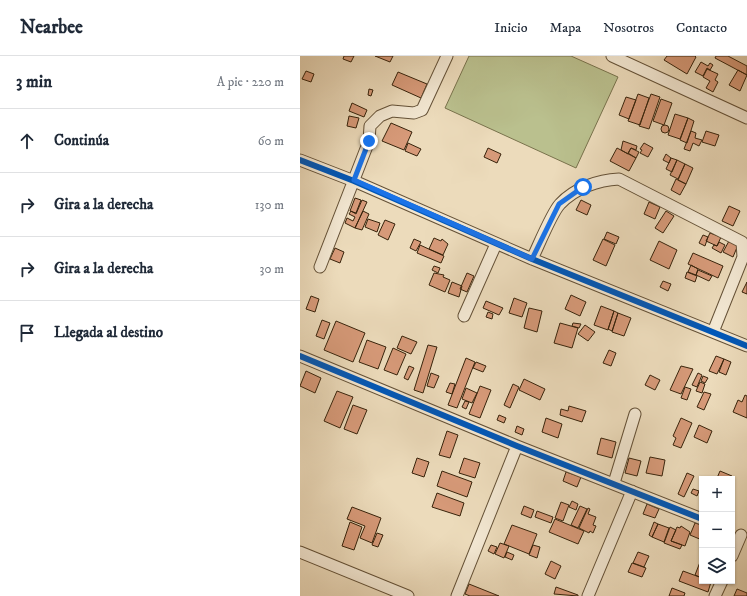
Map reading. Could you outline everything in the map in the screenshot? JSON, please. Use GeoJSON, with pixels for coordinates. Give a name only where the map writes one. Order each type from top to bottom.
{"type":"FeatureCollection","features":[{"type":"Feature","properties":{"kind":"street"},"geometry":{"type":"LineString","coordinates":[[320,267],[369,141],[370,126],[380,116],[392,110],[414,113],[422,110],[447,56]]}},
{"type":"Feature","properties":{"kind":"street"},"geometry":{"type":"LineString","coordinates":[[612,56],[747,118]]}},
{"type":"Feature","properties":{"kind":"street"},"geometry":{"type":"LineString","coordinates":[[300,160],[354,180],[496,244],[747,346]]}},
{"type":"Feature","properties":{"kind":"street"},"geometry":{"type":"LineString","coordinates":[[532,259],[559,204],[583,187],[607,179],[619,179],[742,242],[743,257],[713,332]]}},
{"type":"Feature","properties":{"kind":"street"},"geometry":{"type":"LineString","coordinates":[[464,316],[496,244]]}},
{"type":"Feature","properties":{"kind":"street"},"geometry":{"type":"LineString","coordinates":[[300,356],[517,446],[699,518]]}},
{"type":"Feature","properties":{"kind":"street"},"geometry":{"type":"LineString","coordinates":[[614,483],[635,414]]}},
{"type":"Feature","properties":{"kind":"street"},"geometry":{"type":"LineString","coordinates":[[457,596],[517,446]]}},
{"type":"Feature","properties":{"kind":"street"},"geometry":{"type":"LineString","coordinates":[[588,596],[632,491]]}},
{"type":"Feature","properties":{"kind":"street"},"geometry":{"type":"LineString","coordinates":[[735,548],[740,534]]}},
{"type":"Feature","properties":{"kind":"street"},"geometry":{"type":"LineString","coordinates":[[300,552],[408,596]]}},
{"type":"Feature","properties":{"kind":"street"},"geometry":{"type":"LineString","coordinates":[[715,596],[721,584]]}},
{"type":"Feature","properties":{"kind":"green space"},"geometry":{"type":"Polygon","coordinates":[[[469,56],[571,56],[618,77],[576,168],[445,108],[469,56]]]}},
{"type":"Feature","properties":{"kind":"building"},"geometry":{"type":"Polygon","coordinates":[[[344,56],[354,56],[351,62],[343,59],[344,56]]]}},
{"type":"Feature","properties":{"kind":"building"},"geometry":{"type":"Polygon","coordinates":[[[375,56],[393,56],[390,62],[375,56]]]}},
{"type":"Feature","properties":{"kind":"building"},"geometry":{"type":"Polygon","coordinates":[[[667,56],[696,57],[687,74],[664,60],[667,56]]]}},
{"type":"Feature","properties":{"kind":"building"},"geometry":{"type":"Polygon","coordinates":[[[716,56],[728,56],[747,66],[747,75],[715,58],[716,56]]]}},
{"type":"Feature","properties":{"kind":"building"},"geometry":{"type":"Polygon","coordinates":[[[701,62],[708,66],[710,63],[713,65],[710,70],[707,68],[703,76],[695,72],[701,62]]]}},
{"type":"Feature","properties":{"kind":"building"},"geometry":{"type":"Polygon","coordinates":[[[707,69],[718,74],[715,80],[718,82],[713,92],[706,88],[710,81],[703,77],[707,69]]]}},
{"type":"Feature","properties":{"kind":"building"},"geometry":{"type":"Polygon","coordinates":[[[738,70],[747,75],[740,91],[729,85],[738,70]]]}},
{"type":"Feature","properties":{"kind":"building"},"geometry":{"type":"Polygon","coordinates":[[[306,71],[314,74],[311,82],[302,79],[306,71]]]}},
{"type":"Feature","properties":{"kind":"building"},"geometry":{"type":"Polygon","coordinates":[[[398,72],[427,84],[421,98],[392,85],[398,72]]]}},
{"type":"Feature","properties":{"kind":"building"},"geometry":{"type":"Polygon","coordinates":[[[369,89],[373,90],[371,96],[368,95],[369,89]]]}},
{"type":"Feature","properties":{"kind":"building"},"geometry":{"type":"Polygon","coordinates":[[[638,94],[649,98],[640,125],[628,121],[638,94]]]}},
{"type":"Feature","properties":{"kind":"building"},"geometry":{"type":"Polygon","coordinates":[[[651,94],[660,97],[649,129],[639,126],[651,94]]]}},
{"type":"Feature","properties":{"kind":"building"},"geometry":{"type":"Polygon","coordinates":[[[626,97],[636,100],[629,119],[619,115],[626,97]]]}},
{"type":"Feature","properties":{"kind":"building"},"geometry":{"type":"Polygon","coordinates":[[[661,99],[672,103],[664,125],[653,121],[661,99]]]}},
{"type":"Feature","properties":{"kind":"building"},"geometry":{"type":"Polygon","coordinates":[[[352,103],[367,110],[364,117],[349,111],[352,103]]]}},
{"type":"Feature","properties":{"kind":"building"},"geometry":{"type":"Polygon","coordinates":[[[675,114],[688,118],[680,139],[668,135],[675,114]]]}},
{"type":"Feature","properties":{"kind":"building"},"geometry":{"type":"Polygon","coordinates":[[[349,116],[359,118],[356,128],[347,126],[349,116]]]}},
{"type":"Feature","properties":{"kind":"building"},"geometry":{"type":"Polygon","coordinates":[[[688,118],[694,121],[687,143],[680,140],[688,118]]]}},
{"type":"Feature","properties":{"kind":"building"},"geometry":{"type":"Polygon","coordinates":[[[391,123],[412,132],[404,150],[382,141],[391,123]]]}},
{"type":"Feature","properties":{"kind":"building"},"geometry":{"type":"Polygon","coordinates":[[[665,125],[668,126],[668,132],[665,133],[662,132],[661,129],[662,126],[665,125]]]}},
{"type":"Feature","properties":{"kind":"building"},"geometry":{"type":"Polygon","coordinates":[[[691,131],[696,133],[695,138],[702,140],[699,146],[693,143],[690,151],[684,149],[691,131]]]}},
{"type":"Feature","properties":{"kind":"building"},"geometry":{"type":"Polygon","coordinates":[[[706,131],[719,135],[715,146],[702,142],[706,131]]]}},
{"type":"Feature","properties":{"kind":"building"},"geometry":{"type":"Polygon","coordinates":[[[623,141],[637,146],[636,150],[631,148],[628,154],[621,150],[623,141]]]}},
{"type":"Feature","properties":{"kind":"building"},"geometry":{"type":"Polygon","coordinates":[[[408,143],[421,149],[417,156],[405,151],[408,143]]]}},
{"type":"Feature","properties":{"kind":"building"},"geometry":{"type":"Polygon","coordinates":[[[644,143],[653,148],[648,157],[640,153],[642,150],[640,149],[644,143]]]}},
{"type":"Feature","properties":{"kind":"building"},"geometry":{"type":"Polygon","coordinates":[[[488,148],[501,154],[497,163],[484,157],[488,148]]]}},
{"type":"Feature","properties":{"kind":"building"},"geometry":{"type":"Polygon","coordinates":[[[617,148],[636,158],[629,171],[610,161],[617,148]]]}},
{"type":"Feature","properties":{"kind":"building"},"geometry":{"type":"Polygon","coordinates":[[[631,148],[639,152],[636,158],[628,153],[631,148]]]}},
{"type":"Feature","properties":{"kind":"building"},"geometry":{"type":"Polygon","coordinates":[[[666,154],[671,158],[669,163],[663,160],[666,154]]]}},
{"type":"Feature","properties":{"kind":"building"},"geometry":{"type":"Polygon","coordinates":[[[671,158],[677,160],[672,172],[666,169],[671,158]]]}},
{"type":"Feature","properties":{"kind":"building"},"geometry":{"type":"Polygon","coordinates":[[[677,160],[685,164],[678,179],[670,175],[677,160]]]}},
{"type":"Feature","properties":{"kind":"building"},"geometry":{"type":"Polygon","coordinates":[[[685,164],[693,168],[686,184],[678,180],[685,164]]]}},
{"type":"Feature","properties":{"kind":"building"},"geometry":{"type":"Polygon","coordinates":[[[676,179],[686,184],[680,195],[671,190],[676,179]]]}},
{"type":"Feature","properties":{"kind":"building"},"geometry":{"type":"Polygon","coordinates":[[[355,198],[361,200],[356,213],[350,211],[355,198]]]}},
{"type":"Feature","properties":{"kind":"building"},"geometry":{"type":"Polygon","coordinates":[[[362,200],[367,202],[355,228],[345,223],[347,218],[353,221],[355,217],[349,214],[351,211],[356,214],[362,200]]]}},
{"type":"Feature","properties":{"kind":"building"},"geometry":{"type":"Polygon","coordinates":[[[581,200],[591,205],[587,215],[576,210],[581,200]]]}},
{"type":"Feature","properties":{"kind":"building"},"geometry":{"type":"Polygon","coordinates":[[[649,202],[660,207],[655,219],[644,214],[649,202]]]}},
{"type":"Feature","properties":{"kind":"building"},"geometry":{"type":"Polygon","coordinates":[[[729,206],[740,211],[733,226],[722,221],[729,206]]]}},
{"type":"Feature","properties":{"kind":"building"},"geometry":{"type":"Polygon","coordinates":[[[363,211],[369,214],[362,230],[355,228],[363,211]]]}},
{"type":"Feature","properties":{"kind":"building"},"geometry":{"type":"Polygon","coordinates":[[[666,211],[674,216],[663,233],[655,228],[666,211]]]}},
{"type":"Feature","properties":{"kind":"building"},"geometry":{"type":"Polygon","coordinates":[[[368,219],[380,223],[377,232],[365,227],[368,219]]]}},
{"type":"Feature","properties":{"kind":"building"},"geometry":{"type":"Polygon","coordinates":[[[385,220],[395,224],[388,240],[378,235],[385,220]]]}},
{"type":"Feature","properties":{"kind":"building"},"geometry":{"type":"Polygon","coordinates":[[[607,232],[619,237],[616,244],[604,239],[607,232]]]}},
{"type":"Feature","properties":{"kind":"building"},"geometry":{"type":"Polygon","coordinates":[[[710,233],[721,237],[717,246],[706,241],[710,233]]]}},
{"type":"Feature","properties":{"kind":"building"},"geometry":{"type":"Polygon","coordinates":[[[703,235],[708,237],[705,246],[699,243],[703,235]]]}},
{"type":"Feature","properties":{"kind":"building"},"geometry":{"type":"Polygon","coordinates":[[[434,238],[441,241],[442,239],[448,244],[443,255],[429,249],[434,238]]]}},
{"type":"Feature","properties":{"kind":"building"},"geometry":{"type":"Polygon","coordinates":[[[414,239],[421,242],[416,251],[410,248],[414,239]]]}},
{"type":"Feature","properties":{"kind":"building"},"geometry":{"type":"Polygon","coordinates":[[[603,239],[615,245],[606,266],[593,260],[603,239]]]}},
{"type":"Feature","properties":{"kind":"building"},"geometry":{"type":"Polygon","coordinates":[[[659,241],[677,250],[669,269],[650,260],[659,241]]]}},
{"type":"Feature","properties":{"kind":"building"},"geometry":{"type":"Polygon","coordinates":[[[729,241],[738,245],[733,257],[723,252],[729,241]]]}},
{"type":"Feature","properties":{"kind":"building"},"geometry":{"type":"Polygon","coordinates":[[[719,242],[725,245],[721,253],[712,248],[714,245],[717,246],[719,242]]]}},
{"type":"Feature","properties":{"kind":"building"},"geometry":{"type":"Polygon","coordinates":[[[420,245],[444,256],[441,263],[417,253],[420,245]]]}},
{"type":"Feature","properties":{"kind":"building"},"geometry":{"type":"Polygon","coordinates":[[[335,248],[344,252],[340,263],[330,259],[335,248]]]}},
{"type":"Feature","properties":{"kind":"building"},"geometry":{"type":"Polygon","coordinates":[[[693,253],[723,266],[718,278],[688,264],[693,253]]]}},
{"type":"Feature","properties":{"kind":"building"},"geometry":{"type":"Polygon","coordinates":[[[691,265],[698,269],[696,275],[688,272],[691,265]]]}},
{"type":"Feature","properties":{"kind":"building"},"geometry":{"type":"Polygon","coordinates":[[[434,266],[440,268],[438,273],[432,270],[434,266]]]}},
{"type":"Feature","properties":{"kind":"building"},"geometry":{"type":"Polygon","coordinates":[[[698,270],[712,276],[709,281],[696,275],[698,270]]]}},
{"type":"Feature","properties":{"kind":"building"},"geometry":{"type":"Polygon","coordinates":[[[687,272],[697,276],[695,282],[685,278],[687,272]]]}},
{"type":"Feature","properties":{"kind":"building"},"geometry":{"type":"Polygon","coordinates":[[[434,273],[444,275],[443,277],[450,280],[445,292],[429,285],[434,273]]]}},
{"type":"Feature","properties":{"kind":"building"},"geometry":{"type":"Polygon","coordinates":[[[467,273],[474,276],[467,292],[460,289],[467,273]]]}},
{"type":"Feature","properties":{"kind":"building"},"geometry":{"type":"Polygon","coordinates":[[[663,281],[671,284],[668,291],[660,287],[663,281]]]}},
{"type":"Feature","properties":{"kind":"building"},"geometry":{"type":"Polygon","coordinates":[[[452,282],[462,286],[459,297],[448,293],[452,282]]]}},
{"type":"Feature","properties":{"kind":"building"},"geometry":{"type":"Polygon","coordinates":[[[747,282],[747,294],[742,292],[747,282]]]}},
{"type":"Feature","properties":{"kind":"building"},"geometry":{"type":"Polygon","coordinates":[[[571,295],[586,302],[580,316],[565,309],[571,295]]]}},
{"type":"Feature","properties":{"kind":"building"},"geometry":{"type":"Polygon","coordinates":[[[311,296],[319,299],[315,312],[306,309],[311,296]]]}},
{"type":"Feature","properties":{"kind":"building"},"geometry":{"type":"Polygon","coordinates":[[[514,298],[527,303],[522,317],[509,313],[514,298]]]}},
{"type":"Feature","properties":{"kind":"building"},"geometry":{"type":"Polygon","coordinates":[[[486,301],[503,308],[499,315],[483,308],[486,301]]]}},
{"type":"Feature","properties":{"kind":"building"},"geometry":{"type":"Polygon","coordinates":[[[601,306],[614,311],[608,330],[594,325],[601,306]]]}},
{"type":"Feature","properties":{"kind":"building"},"geometry":{"type":"Polygon","coordinates":[[[529,308],[542,311],[537,332],[524,328],[529,308]]]}},
{"type":"Feature","properties":{"kind":"building"},"geometry":{"type":"Polygon","coordinates":[[[614,311],[618,313],[612,331],[608,329],[614,311]]]}},
{"type":"Feature","properties":{"kind":"building"},"geometry":{"type":"Polygon","coordinates":[[[488,312],[493,314],[492,319],[486,317],[488,312]]]}},
{"type":"Feature","properties":{"kind":"building"},"geometry":{"type":"Polygon","coordinates":[[[618,313],[631,318],[624,336],[612,332],[618,313]]]}},
{"type":"Feature","properties":{"kind":"building"},"geometry":{"type":"Polygon","coordinates":[[[322,320],[330,323],[324,339],[316,336],[322,320]]]}},
{"type":"Feature","properties":{"kind":"building"},"geometry":{"type":"Polygon","coordinates":[[[336,321],[365,333],[353,362],[324,350],[336,321]]]}},
{"type":"Feature","properties":{"kind":"building"},"geometry":{"type":"Polygon","coordinates":[[[560,323],[578,328],[572,348],[554,343],[560,323]]]}},
{"type":"Feature","properties":{"kind":"building"},"geometry":{"type":"Polygon","coordinates":[[[573,323],[581,324],[579,328],[572,326],[573,323]]]}},
{"type":"Feature","properties":{"kind":"building"},"geometry":{"type":"Polygon","coordinates":[[[585,325],[595,332],[588,341],[578,334],[585,325]]]}},
{"type":"Feature","properties":{"kind":"building"},"geometry":{"type":"Polygon","coordinates":[[[402,336],[417,342],[411,354],[397,348],[402,336]]]}},
{"type":"Feature","properties":{"kind":"building"},"geometry":{"type":"Polygon","coordinates":[[[367,340],[386,347],[378,369],[359,362],[367,340]]]}},
{"type":"Feature","properties":{"kind":"building"},"geometry":{"type":"Polygon","coordinates":[[[428,345],[437,347],[423,393],[414,390],[428,345]]]}},
{"type":"Feature","properties":{"kind":"building"},"geometry":{"type":"Polygon","coordinates":[[[393,348],[406,354],[397,375],[384,370],[393,348]]]}},
{"type":"Feature","properties":{"kind":"building"},"geometry":{"type":"Polygon","coordinates":[[[609,350],[616,353],[611,366],[603,363],[609,350]]]}},
{"type":"Feature","properties":{"kind":"building"},"geometry":{"type":"Polygon","coordinates":[[[716,356],[724,359],[717,374],[709,371],[716,356]]]}},
{"type":"Feature","properties":{"kind":"building"},"geometry":{"type":"Polygon","coordinates":[[[466,358],[475,362],[457,408],[448,405],[466,358]]]}},
{"type":"Feature","properties":{"kind":"building"},"geometry":{"type":"Polygon","coordinates":[[[724,359],[731,362],[726,375],[719,372],[724,359]]]}},
{"type":"Feature","properties":{"kind":"building"},"geometry":{"type":"Polygon","coordinates":[[[476,362],[486,366],[483,372],[473,368],[476,362]]]}},
{"type":"Feature","properties":{"kind":"building"},"geometry":{"type":"Polygon","coordinates":[[[409,366],[414,368],[408,380],[404,378],[409,366]]]}},
{"type":"Feature","properties":{"kind":"building"},"geometry":{"type":"Polygon","coordinates":[[[681,366],[693,369],[681,394],[670,390],[681,366]]]}},
{"type":"Feature","properties":{"kind":"building"},"geometry":{"type":"Polygon","coordinates":[[[306,371],[321,378],[315,393],[300,386],[306,371]]]}},
{"type":"Feature","properties":{"kind":"building"},"geometry":{"type":"Polygon","coordinates":[[[431,373],[439,376],[434,388],[427,386],[431,373]]]}},
{"type":"Feature","properties":{"kind":"building"},"geometry":{"type":"Polygon","coordinates":[[[698,373],[702,375],[697,387],[692,385],[698,373]]]}},
{"type":"Feature","properties":{"kind":"building"},"geometry":{"type":"Polygon","coordinates":[[[650,375],[660,380],[655,390],[645,385],[650,375]]]}},
{"type":"Feature","properties":{"kind":"building"},"geometry":{"type":"Polygon","coordinates":[[[703,376],[708,378],[705,383],[701,381],[703,376]]]}},
{"type":"Feature","properties":{"kind":"building"},"geometry":{"type":"Polygon","coordinates":[[[524,379],[545,389],[540,400],[519,390],[524,379]]]}},
{"type":"Feature","properties":{"kind":"building"},"geometry":{"type":"Polygon","coordinates":[[[700,382],[705,384],[702,393],[696,391],[700,382]]]}},
{"type":"Feature","properties":{"kind":"building"},"geometry":{"type":"Polygon","coordinates":[[[450,383],[455,384],[452,394],[446,392],[450,383]]]}},
{"type":"Feature","properties":{"kind":"building"},"geometry":{"type":"Polygon","coordinates":[[[513,384],[519,387],[510,408],[504,405],[513,384]]]}},
{"type":"Feature","properties":{"kind":"building"},"geometry":{"type":"Polygon","coordinates":[[[480,386],[491,390],[480,418],[469,414],[480,386]]]}},
{"type":"Feature","properties":{"kind":"building"},"geometry":{"type":"Polygon","coordinates":[[[685,387],[691,389],[687,400],[681,398],[685,387]]]}},
{"type":"Feature","properties":{"kind":"building"},"geometry":{"type":"Polygon","coordinates":[[[466,388],[477,393],[472,403],[462,399],[466,388]]]}},
{"type":"Feature","properties":{"kind":"building"},"geometry":{"type":"Polygon","coordinates":[[[337,391],[353,397],[340,428],[324,421],[337,391]]]}},
{"type":"Feature","properties":{"kind":"building"},"geometry":{"type":"Polygon","coordinates":[[[704,392],[711,394],[704,410],[697,407],[704,392]]]}},
{"type":"Feature","properties":{"kind":"building"},"geometry":{"type":"Polygon","coordinates":[[[745,395],[747,396],[747,418],[733,412],[738,400],[742,402],[745,395]]]}},
{"type":"Feature","properties":{"kind":"building"},"geometry":{"type":"Polygon","coordinates":[[[465,401],[469,402],[466,409],[462,407],[465,401]]]}},
{"type":"Feature","properties":{"kind":"building"},"geometry":{"type":"Polygon","coordinates":[[[353,405],[367,410],[357,434],[344,429],[353,405]]]}},
{"type":"Feature","properties":{"kind":"building"},"geometry":{"type":"Polygon","coordinates":[[[569,406],[586,411],[582,422],[560,415],[561,409],[568,411],[569,406]]]}},
{"type":"Feature","properties":{"kind":"building"},"geometry":{"type":"Polygon","coordinates":[[[499,415],[506,418],[504,423],[497,420],[499,415]]]}},
{"type":"Feature","properties":{"kind":"building"},"geometry":{"type":"Polygon","coordinates":[[[546,418],[562,424],[558,438],[542,432],[546,418]]]}},
{"type":"Feature","properties":{"kind":"building"},"geometry":{"type":"Polygon","coordinates":[[[681,418],[692,423],[681,448],[673,445],[676,438],[673,436],[681,418]]]}},
{"type":"Feature","properties":{"kind":"building"},"geometry":{"type":"Polygon","coordinates":[[[699,425],[712,431],[707,443],[694,437],[699,425]]]}},
{"type":"Feature","properties":{"kind":"building"},"geometry":{"type":"Polygon","coordinates":[[[517,426],[524,429],[522,435],[515,432],[517,426]]]}},
{"type":"Feature","properties":{"kind":"building"},"geometry":{"type":"Polygon","coordinates":[[[447,431],[458,435],[450,458],[439,455],[447,431]]]}},
{"type":"Feature","properties":{"kind":"building"},"geometry":{"type":"Polygon","coordinates":[[[601,438],[616,442],[612,458],[597,454],[601,438]]]}},
{"type":"Feature","properties":{"kind":"building"},"geometry":{"type":"Polygon","coordinates":[[[650,457],[665,460],[662,476],[646,473],[650,457]]]}},
{"type":"Feature","properties":{"kind":"building"},"geometry":{"type":"Polygon","coordinates":[[[417,458],[429,462],[424,477],[412,473],[417,458]]]}},
{"type":"Feature","properties":{"kind":"building"},"geometry":{"type":"Polygon","coordinates":[[[464,458],[480,463],[475,478],[459,473],[464,458]]]}},
{"type":"Feature","properties":{"kind":"building"},"geometry":{"type":"Polygon","coordinates":[[[629,458],[641,461],[637,476],[625,473],[629,458]]]}},
{"type":"Feature","properties":{"kind":"building"},"geometry":{"type":"Polygon","coordinates":[[[442,471],[472,482],[467,497],[437,486],[442,471]]]}},
{"type":"Feature","properties":{"kind":"building"},"geometry":{"type":"Polygon","coordinates":[[[720,471],[732,476],[718,476],[720,471]]]}},
{"type":"Feature","properties":{"kind":"building"},"geometry":{"type":"Polygon","coordinates":[[[566,472],[581,477],[577,487],[563,481],[566,472]]]}},
{"type":"Feature","properties":{"kind":"building"},"geometry":{"type":"Polygon","coordinates":[[[687,473],[694,476],[684,497],[678,494],[687,473]]]}},
{"type":"Feature","properties":{"kind":"building"},"geometry":{"type":"Polygon","coordinates":[[[693,489],[699,491],[697,496],[691,493],[693,489]]]}},
{"type":"Feature","properties":{"kind":"building"},"geometry":{"type":"Polygon","coordinates":[[[437,493],[464,503],[460,516],[432,507],[437,493]]]}},
{"type":"Feature","properties":{"kind":"building"},"geometry":{"type":"Polygon","coordinates":[[[572,501],[578,504],[576,510],[569,507],[572,501]]]}},
{"type":"Feature","properties":{"kind":"building"},"geometry":{"type":"Polygon","coordinates":[[[561,502],[569,505],[563,521],[555,518],[561,502]]]}},
{"type":"Feature","properties":{"kind":"building"},"geometry":{"type":"Polygon","coordinates":[[[647,504],[659,509],[655,518],[643,514],[647,504]]]}},
{"type":"Feature","properties":{"kind":"building"},"geometry":{"type":"Polygon","coordinates":[[[524,506],[534,510],[531,518],[521,514],[524,506]]]}},
{"type":"Feature","properties":{"kind":"building"},"geometry":{"type":"Polygon","coordinates":[[[580,506],[587,509],[578,528],[571,525],[580,506]]]}},
{"type":"Feature","properties":{"kind":"building"},"geometry":{"type":"Polygon","coordinates":[[[352,507],[381,518],[372,543],[360,538],[365,526],[347,519],[352,507]]]}},
{"type":"Feature","properties":{"kind":"building"},"geometry":{"type":"Polygon","coordinates":[[[588,508],[590,509],[588,514],[596,517],[593,525],[596,526],[593,533],[590,531],[589,533],[579,528],[588,508]]]}},
{"type":"Feature","properties":{"kind":"building"},"geometry":{"type":"Polygon","coordinates":[[[537,511],[553,517],[551,523],[535,517],[537,511]]]}},
{"type":"Feature","properties":{"kind":"building"},"geometry":{"type":"Polygon","coordinates":[[[555,519],[584,531],[578,544],[549,532],[555,519]]]}},
{"type":"Feature","properties":{"kind":"building"},"geometry":{"type":"Polygon","coordinates":[[[350,522],[362,527],[354,550],[342,546],[350,522]]]}},
{"type":"Feature","properties":{"kind":"building"},"geometry":{"type":"Polygon","coordinates":[[[654,522],[658,524],[652,537],[649,535],[654,522]]]}},
{"type":"Feature","properties":{"kind":"building"},"geometry":{"type":"Polygon","coordinates":[[[695,523],[699,524],[699,539],[690,535],[695,523]]]}},
{"type":"Feature","properties":{"kind":"building"},"geometry":{"type":"Polygon","coordinates":[[[658,524],[669,528],[664,542],[652,537],[658,524]]]}},
{"type":"Feature","properties":{"kind":"building"},"geometry":{"type":"Polygon","coordinates":[[[512,525],[537,534],[529,554],[504,544],[512,525]]]}},
{"type":"Feature","properties":{"kind":"building"},"geometry":{"type":"Polygon","coordinates":[[[681,526],[690,532],[685,546],[671,541],[677,527],[680,528],[681,526]]]}},
{"type":"Feature","properties":{"kind":"building"},"geometry":{"type":"Polygon","coordinates":[[[670,527],[676,530],[671,541],[682,545],[680,549],[664,543],[670,527]]]}},
{"type":"Feature","properties":{"kind":"building"},"geometry":{"type":"Polygon","coordinates":[[[377,533],[383,535],[378,547],[372,545],[377,533]]]}},
{"type":"Feature","properties":{"kind":"building"},"geometry":{"type":"Polygon","coordinates":[[[500,543],[509,546],[504,558],[495,554],[500,543]]]}},
{"type":"Feature","properties":{"kind":"building"},"geometry":{"type":"Polygon","coordinates":[[[491,545],[497,547],[494,554],[488,551],[491,545]]]}},
{"type":"Feature","properties":{"kind":"building"},"geometry":{"type":"Polygon","coordinates":[[[533,545],[540,547],[537,558],[529,555],[533,545]]]}},
{"type":"Feature","properties":{"kind":"building"},"geometry":{"type":"Polygon","coordinates":[[[507,552],[514,555],[512,560],[505,557],[507,552]]]}},
{"type":"Feature","properties":{"kind":"building"},"geometry":{"type":"Polygon","coordinates":[[[638,552],[649,556],[644,567],[633,563],[638,552]]]}},
{"type":"Feature","properties":{"kind":"building"},"geometry":{"type":"Polygon","coordinates":[[[551,561],[561,566],[555,579],[545,574],[551,561]]]}},
{"type":"Feature","properties":{"kind":"building"},"geometry":{"type":"Polygon","coordinates":[[[632,563],[646,568],[642,577],[628,572],[632,563]]]}},
{"type":"Feature","properties":{"kind":"building"},"geometry":{"type":"Polygon","coordinates":[[[699,565],[699,577],[695,575],[699,565]]]}},
{"type":"Feature","properties":{"kind":"building"},"geometry":{"type":"Polygon","coordinates":[[[683,571],[699,577],[699,584],[710,584],[708,592],[679,581],[683,571]]]}},
{"type":"Feature","properties":{"kind":"building"},"geometry":{"type":"Polygon","coordinates":[[[469,584],[499,596],[470,596],[465,594],[469,584]]]}},
{"type":"Feature","properties":{"kind":"building"},"geometry":{"type":"Polygon","coordinates":[[[556,587],[578,595],[578,596],[554,594],[556,587]]]}},
{"type":"Feature","properties":{"kind":"building"},"geometry":{"type":"Polygon","coordinates":[[[672,588],[685,593],[684,596],[669,596],[672,588]]]}},
{"type":"Feature","properties":{"kind":"building"},"geometry":{"type":"Polygon","coordinates":[[[737,589],[747,593],[747,596],[734,596],[737,589]]]}},
{"type":"Feature","properties":{"kind":"cycle path"},"geometry":{"type":"LineString","coordinates":[[300,160],[354,181],[532,259],[747,346]]}},
{"type":"Feature","properties":{"kind":"cycle path"},"geometry":{"type":"LineString","coordinates":[[300,356],[517,446],[699,518]]}},
{"type":"Feature","properties":{"kind":"route"},"geometry":{"type":"LineString","coordinates":[[369,141],[354,180],[532,259],[559,204],[583,187]]}}]}
